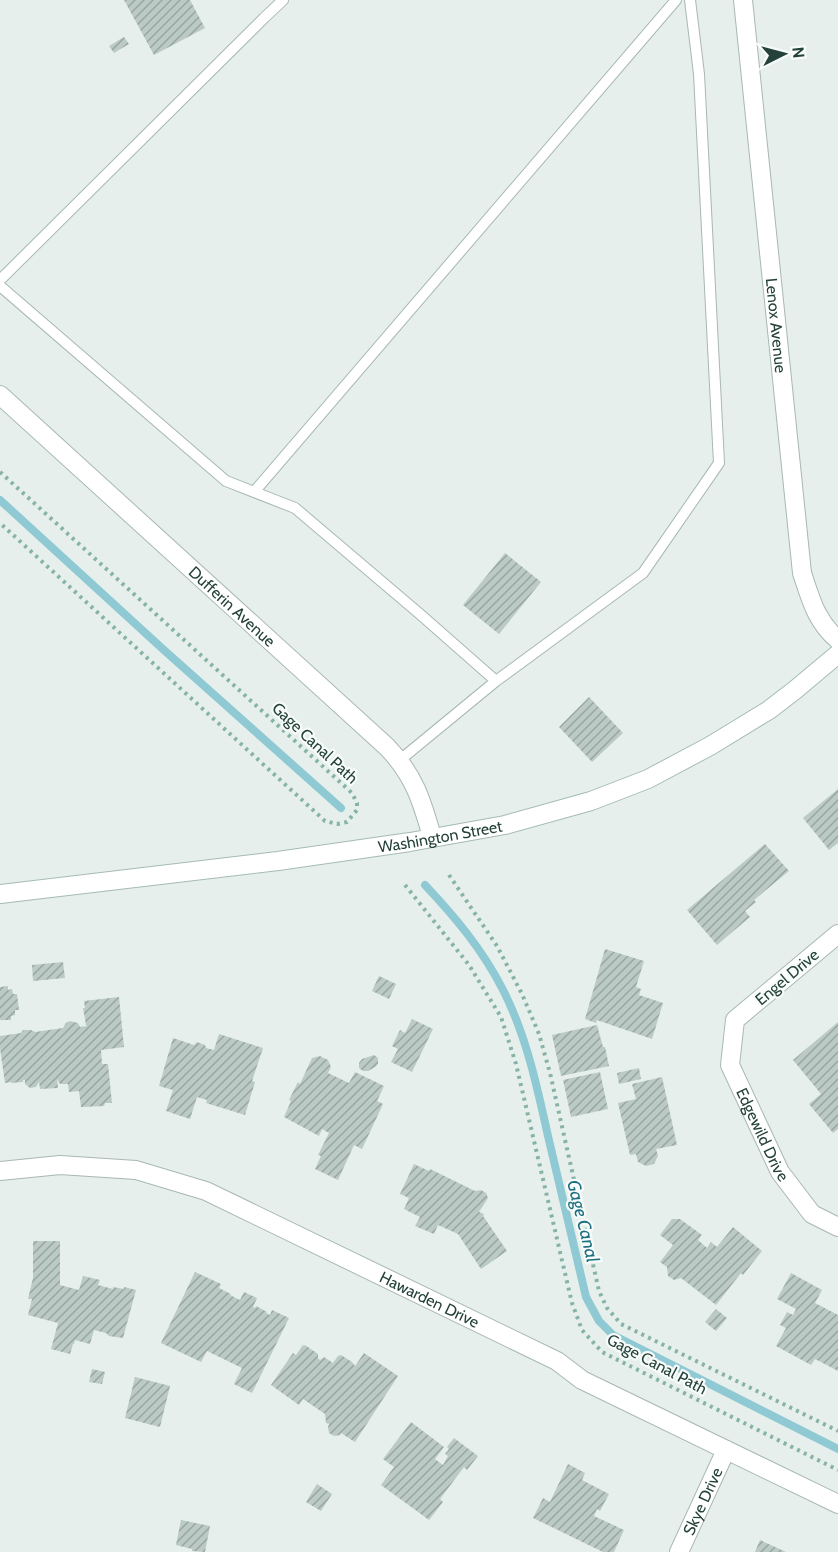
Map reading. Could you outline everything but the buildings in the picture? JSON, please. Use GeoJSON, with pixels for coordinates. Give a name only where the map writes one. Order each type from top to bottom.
{"type":"FeatureCollection","features":[{"type":"Feature","properties":{"kind":"street","name":"Lenox Avenue"},"geometry":{"type":"LineString","coordinates":[[743,0],[802,573],[816,615],[838,640]]}},
{"type":"Feature","properties":{"kind":"street","name":"Dufferin Avenue"},"geometry":{"type":"LineString","coordinates":[[0,395],[400,760],[420,798],[432,837]]}},
{"type":"Feature","properties":{"kind":"street","name":"Washington Street"},"geometry":{"type":"LineString","coordinates":[[0,894],[278,861],[410,842],[505,825],[591,801],[648,779],[710,746],[769,710],[838,654]]}},
{"type":"Feature","properties":{"kind":"street","name":"Engel Drive"},"geometry":{"type":"LineString","coordinates":[[735,1020],[838,934]]}},
{"type":"Feature","properties":{"kind":"street","name":"Edgewild Drive"},"geometry":{"type":"LineString","coordinates":[[735,1020],[730,1065],[780,1172],[812,1214],[838,1227]]}},
{"type":"Feature","properties":{"kind":"street","name":"Hawarden Drive"},"geometry":{"type":"LineString","coordinates":[[0,1171],[60,1165],[136,1170],[206,1191],[557,1361],[582,1380],[838,1504]]}},
{"type":"Feature","properties":{"kind":"street","name":"Skye Drive"},"geometry":{"type":"LineString","coordinates":[[679,1552],[726,1450]]}},
{"type":"Feature","properties":{"kind":"lane"},"geometry":{"type":"LineString","coordinates":[[0,279],[283,0]]}},
{"type":"Feature","properties":{"kind":"lane"},"geometry":{"type":"LineString","coordinates":[[254,492],[676,0]]}},
{"type":"Feature","properties":{"kind":"lane"},"geometry":{"type":"LineString","coordinates":[[400,760],[496,681],[644,573],[719,463],[699,86],[690,0]]}},
{"type":"Feature","properties":{"kind":"lane"},"geometry":{"type":"LineString","coordinates":[[0,286],[226,481],[295,508],[496,681]]}},
{"type":"Feature","properties":{"kind":"path","name":"Gage Canal Path"},"geometry":{"type":"LineString","coordinates":[[0,472],[352,793],[357,803],[357,810],[347,822],[337,824],[326,821],[0,523]]}},
{"type":"Feature","properties":{"kind":"path","name":"Gage Canal Path"},"geometry":{"type":"LineString","coordinates":[[449,876],[497,946],[522,994],[539,1034],[550,1073],[599,1291],[607,1308],[621,1324],[838,1431]]}},
{"type":"Feature","properties":{"kind":"path","name":"Gage Canal Path"},"geometry":{"type":"LineString","coordinates":[[405,885],[469,965],[501,1017],[516,1064],[573,1303],[582,1330],[602,1352],[838,1470]]}},
{"type":"Feature","properties":{"kind":"waterway"},"geometry":{"type":"LineString","coordinates":[[0,500],[341,808]]}},
{"type":"Feature","properties":{"kind":"waterway","name":"Gage Canal"},"geometry":{"type":"LineString","coordinates":[[425,885],[457,921],[486,960],[518,1024],[535,1079],[586,1297],[599,1321],[613,1335],[838,1449]]}}]}
